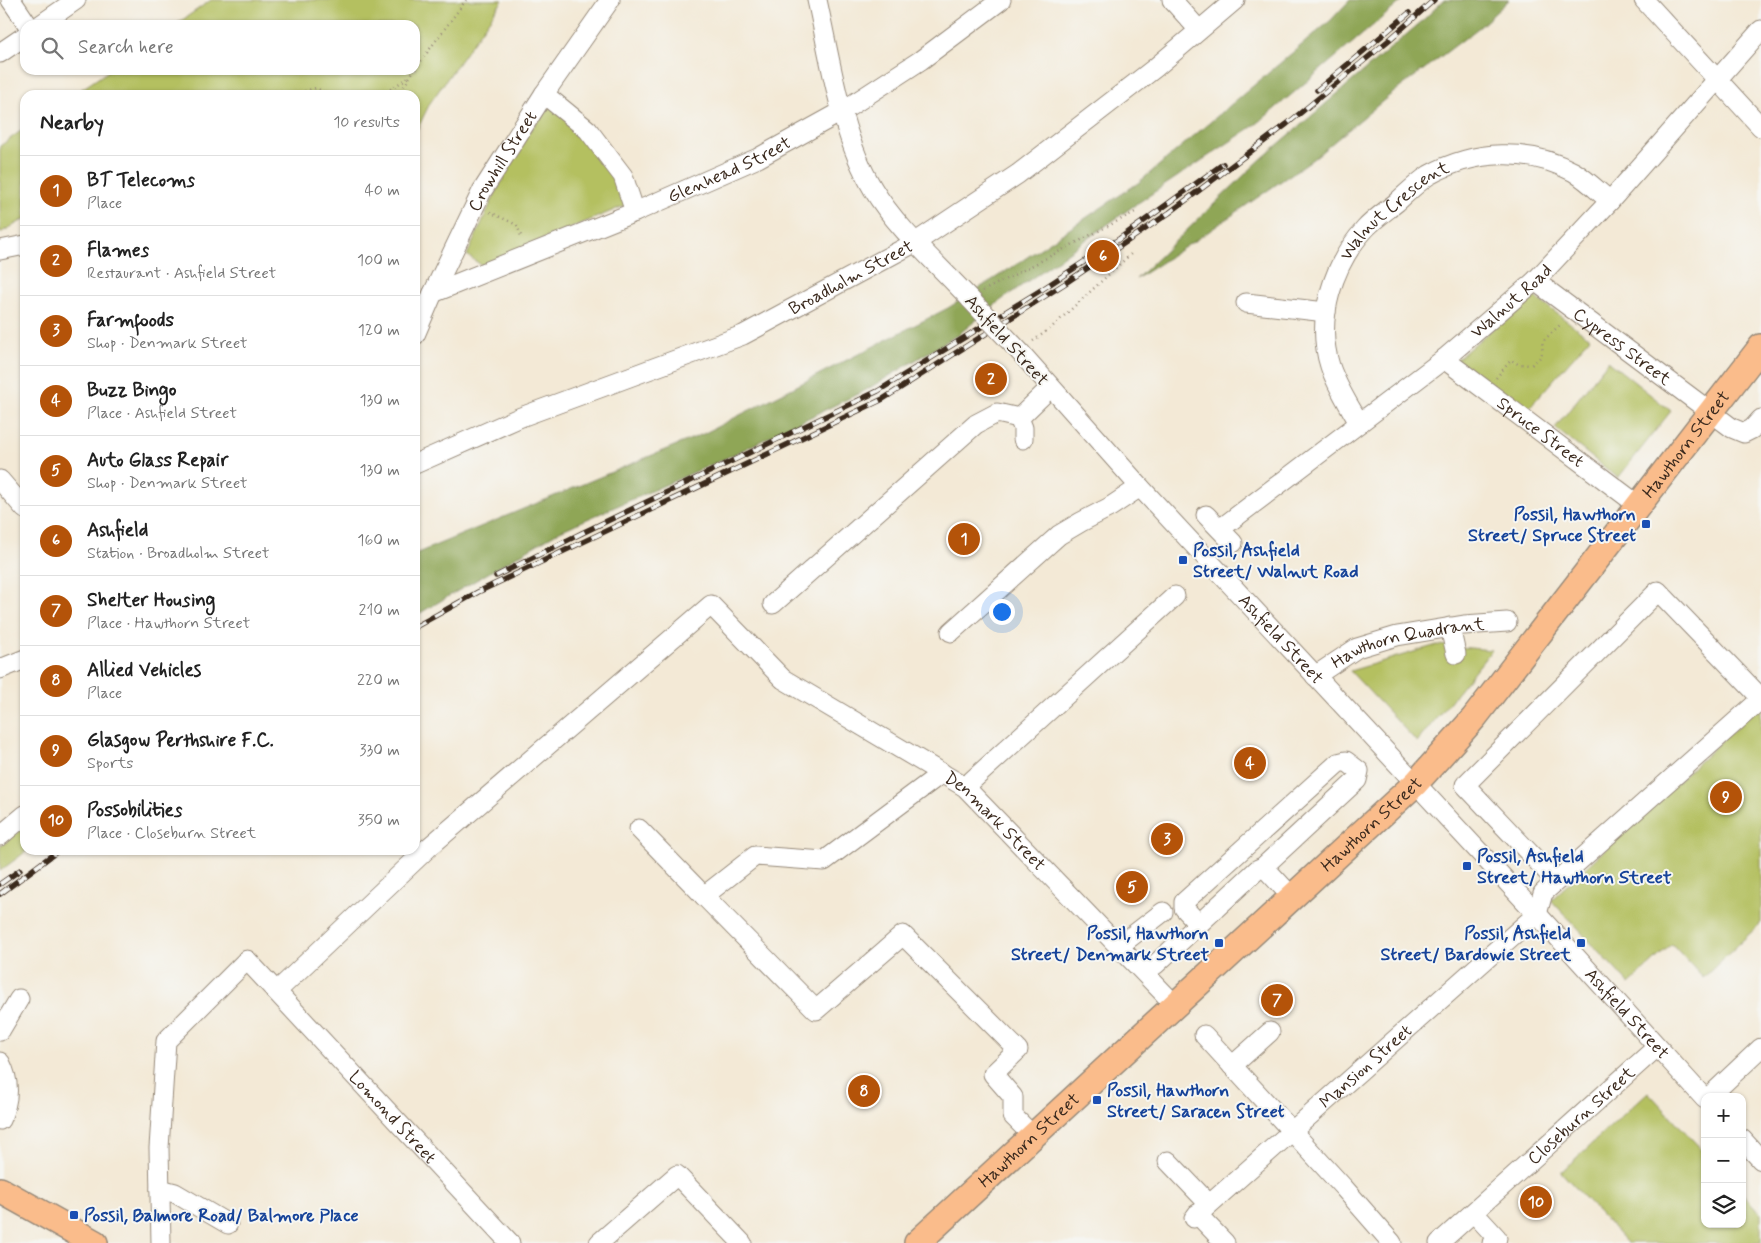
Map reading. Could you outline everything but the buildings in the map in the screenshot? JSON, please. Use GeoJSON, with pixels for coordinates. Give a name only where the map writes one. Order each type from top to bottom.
{"type":"FeatureCollection","features":[{"type":"Feature","properties":{"kind":"main road","name":"Hawthorn Street"},"geometry":{"type":"LineString","coordinates":[[923,1241],[1175,1004],[1416,783],[1479,710],[1761,347]]}},
{"type":"Feature","properties":{"kind":"main road"},"geometry":{"type":"LineString","coordinates":[[3,1197],[95,1243]]}},
{"type":"Feature","properties":{"kind":"street"},"geometry":{"type":"LineString","coordinates":[[11,0],[25,20]]}},
{"type":"Feature","properties":{"kind":"street"},"geometry":{"type":"LineString","coordinates":[[47,20],[76,0]]}},
{"type":"Feature","properties":{"kind":"street","name":"Crowhill Street"},"geometry":{"type":"LineString","coordinates":[[420,323],[482,191],[544,94],[610,0]]}},
{"type":"Feature","properties":{"kind":"street","name":"Ashfield Street"},"geometry":{"type":"LineString","coordinates":[[817,0],[841,112],[861,165],[873,189],[895,219],[1020,352],[1140,487],[1537,914],[1701,1095]]}},
{"type":"Feature","properties":{"kind":"street","name":"Glenhead Street"},"geometry":{"type":"LineString","coordinates":[[433,293],[635,212],[758,158],[841,112],[921,60],[1001,0]]}},
{"type":"Feature","properties":{"kind":"street"},"geometry":{"type":"LineString","coordinates":[[1172,0],[1199,30]]}},
{"type":"Feature","properties":{"kind":"street","name":"Broadholm Street"},"geometry":{"type":"LineString","coordinates":[[420,462],[521,417],[743,336],[916,242],[1018,174],[1155,68],[1235,0]]}},
{"type":"Feature","properties":{"kind":"street"},"geometry":{"type":"LineString","coordinates":[[1644,0],[1719,79],[1761,127]]}},
{"type":"Feature","properties":{"kind":"street","name":"Walnut Road"},"geometry":{"type":"LineString","coordinates":[[1220,529],[1444,358],[1535,281],[1610,201],[1761,30]]}},
{"type":"Feature","properties":{"kind":"street"},"geometry":{"type":"LineString","coordinates":[[0,52],[20,39]]}},
{"type":"Feature","properties":{"kind":"street"},"geometry":{"type":"LineString","coordinates":[[544,94],[588,130],[623,176],[635,212]]}},
{"type":"Feature","properties":{"kind":"street","name":"Walnut Crescent"},"geometry":{"type":"LineString","coordinates":[[1360,423],[1337,384],[1329,364],[1326,340],[1326,312],[1338,268],[1348,250],[1366,228],[1428,176],[1472,158],[1496,154],[1523,156],[1551,162],[1575,173],[1610,201]]}},
{"type":"Feature","properties":{"kind":"street"},"geometry":{"type":"LineString","coordinates":[[0,250],[20,246]]}},
{"type":"Feature","properties":{"kind":"street","name":"Cypress Street"},"geometry":{"type":"LineString","coordinates":[[1535,281],[1732,428],[1744,433],[1752,429],[1761,419]]}},
{"type":"Feature","properties":{"kind":"street"},"geometry":{"type":"LineString","coordinates":[[1246,303],[1326,312]]}},
{"type":"Feature","properties":{"kind":"street","name":"Spruce Street"},"geometry":{"type":"LineString","coordinates":[[1444,358],[1486,392],[1638,506]]}},
{"type":"Feature","properties":{"kind":"street"},"geometry":{"type":"LineString","coordinates":[[1019,418],[1050,388]]}},
{"type":"Feature","properties":{"kind":"street"},"geometry":{"type":"LineString","coordinates":[[773,604],[976,424],[997,413],[1019,418]]}},
{"type":"Feature","properties":{"kind":"street"},"geometry":{"type":"LineString","coordinates":[[1019,418],[1023,428],[1023,438]]}},
{"type":"Feature","properties":{"kind":"street"},"geometry":{"type":"LineString","coordinates":[[0,480],[20,503]]}},
{"type":"Feature","properties":{"kind":"street"},"geometry":{"type":"LineString","coordinates":[[952,632],[1059,535],[1110,507],[1140,487]]}},
{"type":"Feature","properties":{"kind":"street"},"geometry":{"type":"LineString","coordinates":[[1206,515],[1233,543]]}},
{"type":"Feature","properties":{"kind":"street"},"geometry":{"type":"LineString","coordinates":[[1537,914],[1543,893],[1556,882],[1761,698],[1658,591],[1465,785],[1556,882]]}},
{"type":"Feature","properties":{"kind":"street"},"geometry":{"type":"LineString","coordinates":[[965,787],[1175,596]]}},
{"type":"Feature","properties":{"kind":"street","name":"Denmark Street"},"geometry":{"type":"LineString","coordinates":[[421,842],[711,605],[783,679],[965,787],[1175,1004]]}},
{"type":"Feature","properties":{"kind":"street","name":"Hawthorn Quadrant"},"geometry":{"type":"LineString","coordinates":[[1315,676],[1356,648],[1397,636],[1450,627],[1507,622]]}},
{"type":"Feature","properties":{"kind":"street"},"geometry":{"type":"LineString","coordinates":[[1450,627],[1456,654]]}},
{"type":"Feature","properties":{"kind":"street"},"geometry":{"type":"LineString","coordinates":[[0,669],[20,662]]}},
{"type":"Feature","properties":{"kind":"street"},"geometry":{"type":"LineString","coordinates":[[1155,965],[1199,924],[1258,868],[1263,867],[1357,780],[1359,771],[1346,761],[1338,763],[1184,902],[1184,908],[1199,924]]}},
{"type":"Feature","properties":{"kind":"street"},"geometry":{"type":"LineString","coordinates":[[704,896],[755,856],[824,861],[942,773]]}},
{"type":"Feature","properties":{"kind":"street"},"geometry":{"type":"LineString","coordinates":[[0,836],[20,819]]}},
{"type":"Feature","properties":{"kind":"street"},"geometry":{"type":"LineString","coordinates":[[639,829],[816,1010],[903,934],[1018,1050],[993,1074],[1013,1097],[1013,1116],[1033,1136]]}},
{"type":"Feature","properties":{"kind":"street"},"geometry":{"type":"LineString","coordinates":[[277,991],[408,855]]}},
{"type":"Feature","properties":{"kind":"street"},"geometry":{"type":"LineString","coordinates":[[1263,867],[1292,897]]}},
{"type":"Feature","properties":{"kind":"street"},"geometry":{"type":"LineString","coordinates":[[1119,946],[1163,912]]}},
{"type":"Feature","properties":{"kind":"street","name":"Mansion Street"},"geometry":{"type":"LineString","coordinates":[[1200,1212],[1537,914]]}},
{"type":"Feature","properties":{"kind":"street","name":"Lomond Street"},"geometry":{"type":"LineString","coordinates":[[160,1189],[159,1148],[166,1041],[248,960],[510,1243]]}},
{"type":"Feature","properties":{"kind":"street"},"geometry":{"type":"LineString","coordinates":[[0,1031],[19,999]]}},
{"type":"Feature","properties":{"kind":"street"},"geometry":{"type":"LineString","coordinates":[[1232,1066],[1270,1032]]}},
{"type":"Feature","properties":{"kind":"street"},"geometry":{"type":"LineString","coordinates":[[1204,1035],[1392,1243]]}},
{"type":"Feature","properties":{"kind":"street","name":"Closeburn Street"},"geometry":{"type":"LineString","coordinates":[[1439,1243],[1656,1047]]}},
{"type":"Feature","properties":{"kind":"street"},"geometry":{"type":"LineString","coordinates":[[1713,1093],[1758,1053]]}},
{"type":"Feature","properties":{"kind":"street"},"geometry":{"type":"LineString","coordinates":[[0,1062],[5,1072],[9,1090],[0,1120]]}},
{"type":"Feature","properties":{"kind":"street"},"geometry":{"type":"LineString","coordinates":[[1746,1144],[1761,1160]]}},
{"type":"Feature","properties":{"kind":"street"},"geometry":{"type":"LineString","coordinates":[[1168,1161],[1200,1212],[1225,1243]]}},
{"type":"Feature","properties":{"kind":"street"},"geometry":{"type":"LineString","coordinates":[[599,1243],[677,1175],[742,1243]]}},
{"type":"Feature","properties":{"kind":"street"},"geometry":{"type":"LineString","coordinates":[[161,1243],[160,1189],[175,1193],[228,1224]]}},
{"type":"Feature","properties":{"kind":"street"},"geometry":{"type":"LineString","coordinates":[[1474,1213],[1497,1238],[1492,1243]]}},
{"type":"Feature","properties":{"kind":"path"},"geometry":{"type":"LineString","coordinates":[[420,61],[466,0]]}},
{"type":"Feature","properties":{"kind":"path"},"geometry":{"type":"LineString","coordinates":[[389,90],[410,76]]}},
{"type":"Feature","properties":{"kind":"path"},"geometry":{"type":"LineString","coordinates":[[402,90],[410,76]]}},
{"type":"Feature","properties":{"kind":"path"},"geometry":{"type":"LineString","coordinates":[[476,205],[517,225],[528,254]]}},
{"type":"Feature","properties":{"kind":"path"},"geometry":{"type":"LineString","coordinates":[[971,300],[987,288],[1016,272],[1135,212]]}},
{"type":"Feature","properties":{"kind":"path"},"geometry":{"type":"LineString","coordinates":[[1020,352],[1051,328],[1132,252]]}},
{"type":"Feature","properties":{"kind":"path"},"geometry":{"type":"LineString","coordinates":[[1486,392],[1511,360],[1518,364],[1531,366],[1540,359],[1543,351],[1542,342],[1575,310]]}},
{"type":"Feature","properties":{"kind":"green space"},"geometry":{"type":"Polygon","coordinates":[[[211,0],[503,0],[430,103],[420,124],[420,90],[80,90],[103,75],[420,75],[420,20],[182,20],[211,0]]]}},
{"type":"Feature","properties":{"kind":"green space"},"geometry":{"type":"Polygon","coordinates":[[[1350,0],[1403,0],[1258,123],[1135,205],[1000,301],[959,334],[866,390],[722,460],[560,531],[420,613],[420,552],[703,434],[948,308],[1138,183],[1330,21],[1350,0]]]}},
{"type":"Feature","properties":{"kind":"green space"},"geometry":{"type":"Polygon","coordinates":[[[1444,0],[1509,0],[1481,26],[1389,96],[1313,159],[1136,279],[1260,160],[1421,22],[1444,0]]]}},
{"type":"Feature","properties":{"kind":"green space"},"geometry":{"type":"Polygon","coordinates":[[[550,106],[583,130],[614,171],[629,204],[481,265],[467,255],[494,196],[528,133],[550,106]]]}},
{"type":"Feature","properties":{"kind":"green space"},"geometry":{"type":"Polygon","coordinates":[[[20,132],[20,222],[0,233],[0,146],[20,132]]]}},
{"type":"Feature","properties":{"kind":"green space"},"geometry":{"type":"Polygon","coordinates":[[[1532,295],[1590,338],[1528,409],[1456,360],[1532,295]]]}},
{"type":"Feature","properties":{"kind":"green space"},"geometry":{"type":"Polygon","coordinates":[[[1608,361],[1671,411],[1618,478],[1555,428],[1608,361]]]}},
{"type":"Feature","properties":{"kind":"green space"},"geometry":{"type":"Polygon","coordinates":[[[1437,645],[1492,650],[1417,742],[1350,671],[1437,645]]]}},
{"type":"Feature","properties":{"kind":"green space"},"geometry":{"type":"Polygon","coordinates":[[[1761,704],[1761,923],[1703,978],[1672,944],[1629,984],[1551,900],[1761,704]]]}},
{"type":"Feature","properties":{"kind":"green space"},"geometry":{"type":"Polygon","coordinates":[[[20,830],[21,855],[0,871],[0,847],[20,830]]]}},
{"type":"Feature","properties":{"kind":"green space"},"geometry":{"type":"Polygon","coordinates":[[[1648,1092],[1701,1149],[1701,1228],[1746,1228],[1746,1197],[1761,1214],[1761,1243],[1627,1243],[1561,1172],[1648,1092]]]}},
{"type":"Feature","properties":{"kind":"railway"},"geometry":{"type":"LineString","coordinates":[[420,624],[478,592],[883,399],[1064,284],[1169,213],[1287,124],[1389,40],[1434,0]]}},
{"type":"Feature","properties":{"kind":"railway"},"geometry":{"type":"LineString","coordinates":[[1317,90],[1409,13]]}},
{"type":"Feature","properties":{"kind":"railway"},"geometry":{"type":"LineString","coordinates":[[496,576],[878,391],[1041,290],[1119,239],[1223,164]]}},
{"type":"Feature","properties":{"kind":"railway"},"geometry":{"type":"LineString","coordinates":[[0,894],[52,855]]}},
{"type":"Feature","properties":{"kind":"railway"},"geometry":{"type":"LineString","coordinates":[[0,884],[20,870]]}},
{"type":"Feature","properties":{"kind":"place","name":"Ashfield"},"geometry":{"type":"Point","coordinates":[1103,256]}},
{"type":"Feature","properties":{"kind":"place","name":"Flames"},"geometry":{"type":"Point","coordinates":[991,379]}},
{"type":"Feature","properties":{"kind":"place","name":"Possil, Hawthorn Street/ Spruce Street"},"geometry":{"type":"Point","coordinates":[1646,524]}},
{"type":"Feature","properties":{"kind":"place","name":"BT Telecoms"},"geometry":{"type":"Point","coordinates":[964,539]}},
{"type":"Feature","properties":{"kind":"place","name":"Possil, Ashfield Street/ Walnut Road"},"geometry":{"type":"Point","coordinates":[1183,560]}},
{"type":"Feature","properties":{"kind":"place","name":"Buzz Bingo"},"geometry":{"type":"Point","coordinates":[1250,763]}},
{"type":"Feature","properties":{"kind":"place","name":"Glasgow Perthshire F.C."},"geometry":{"type":"Point","coordinates":[1726,797]}},
{"type":"Feature","properties":{"kind":"place","name":"Farmfoods"},"geometry":{"type":"Point","coordinates":[1167,839]}},
{"type":"Feature","properties":{"kind":"place","name":"Possil, Ashfield Street/ Hawthorn Street"},"geometry":{"type":"Point","coordinates":[1467,866]}},
{"type":"Feature","properties":{"kind":"place","name":"Auto Glass Repair"},"geometry":{"type":"Point","coordinates":[1132,887]}},
{"type":"Feature","properties":{"kind":"place","name":"Possil, Hawthorn Street/ Denmark Street"},"geometry":{"type":"Point","coordinates":[1219,943]}},
{"type":"Feature","properties":{"kind":"place","name":"Possil, Ashfield Street/ Bardowie Street"},"geometry":{"type":"Point","coordinates":[1581,943]}},
{"type":"Feature","properties":{"kind":"place","name":"Shelter Housing"},"geometry":{"type":"Point","coordinates":[1277,1000]}},
{"type":"Feature","properties":{"kind":"place","name":"Allied Vehicles"},"geometry":{"type":"Point","coordinates":[864,1091]}},
{"type":"Feature","properties":{"kind":"place","name":"Possil, Hawthorn Street/ Saracen Street"},"geometry":{"type":"Point","coordinates":[1097,1100]}},
{"type":"Feature","properties":{"kind":"place","name":"Possobilities"},"geometry":{"type":"Point","coordinates":[1536,1202]}},
{"type":"Feature","properties":{"kind":"place","name":"Possil, Balmore Road/ Balmore Place"},"geometry":{"type":"Point","coordinates":[74,1215]}}]}
